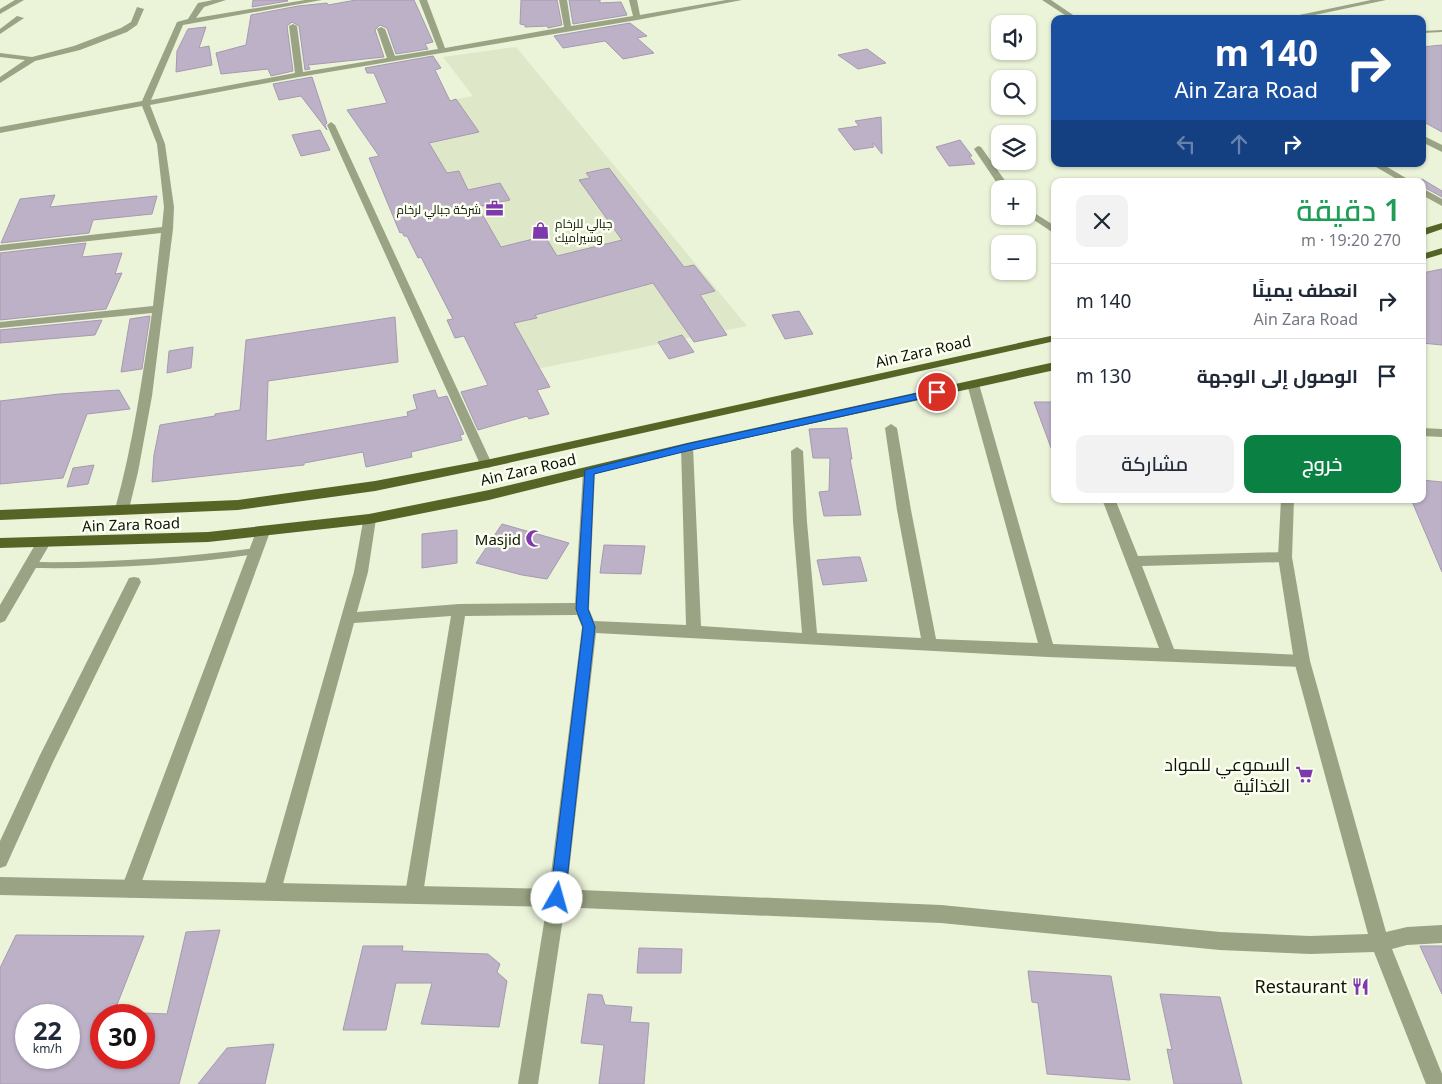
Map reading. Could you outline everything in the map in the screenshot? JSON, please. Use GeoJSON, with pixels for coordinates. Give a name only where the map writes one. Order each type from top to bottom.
{"type":"FeatureCollection","features":[{"type":"Feature","properties":{"kind":"main road"},"geometry":{"type":"LineString","coordinates":[[1426,231],[1442,226]]}},
{"type":"Feature","properties":{"kind":"main road"},"geometry":{"type":"LineString","coordinates":[[1426,256],[1442,251]]}},
{"type":"Feature","properties":{"kind":"main road","name":"Ain Zara Road"},"geometry":{"type":"LineString","coordinates":[[0,515],[238,505],[305,497],[486,464],[1051,339]]}},
{"type":"Feature","properties":{"kind":"main road","name":"Ain Zara Road"},"geometry":{"type":"LineString","coordinates":[[0,543],[208,537],[370,519],[490,495],[687,448],[1051,367]]}},
{"type":"Feature","properties":{"kind":"street"},"geometry":{"type":"LineString","coordinates":[[0,12],[20,0]]}},
{"type":"Feature","properties":{"kind":"street"},"geometry":{"type":"LineString","coordinates":[[190,20],[201,5],[222,0]]}},
{"type":"Feature","properties":{"kind":"street"},"geometry":{"type":"LineString","coordinates":[[122,510],[132,472],[144,405],[168,229],[169,207],[161,144],[145,104],[180,24],[190,20],[318,0]]}},
{"type":"Feature","properties":{"kind":"street"},"geometry":{"type":"LineString","coordinates":[[423,0],[442,50]]}},
{"type":"Feature","properties":{"kind":"street"},"geometry":{"type":"LineString","coordinates":[[563,0],[568,29]]}},
{"type":"Feature","properties":{"kind":"street"},"geometry":{"type":"LineString","coordinates":[[633,0],[637,18]]}},
{"type":"Feature","properties":{"kind":"street"},"geometry":{"type":"LineString","coordinates":[[0,130],[299,75],[738,0]]}},
{"type":"Feature","properties":{"kind":"street"},"geometry":{"type":"LineString","coordinates":[[1046,0],[1070,15]]}},
{"type":"Feature","properties":{"kind":"street"},"geometry":{"type":"LineString","coordinates":[[1303,15],[1382,0]]}},
{"type":"Feature","properties":{"kind":"street"},"geometry":{"type":"LineString","coordinates":[[0,55],[32,58],[77,48],[118,33],[134,23],[140,9]]}},
{"type":"Feature","properties":{"kind":"street"},"geometry":{"type":"LineString","coordinates":[[0,32],[20,18]]}},
{"type":"Feature","properties":{"kind":"street"},"geometry":{"type":"LineString","coordinates":[[293,26],[299,75]]}},
{"type":"Feature","properties":{"kind":"street"},"geometry":{"type":"LineString","coordinates":[[381,29],[392,60]]}},
{"type":"Feature","properties":{"kind":"street"},"geometry":{"type":"LineString","coordinates":[[0,81],[32,58]]}},
{"type":"Feature","properties":{"kind":"street"},"geometry":{"type":"LineString","coordinates":[[331,125],[486,464]]}},
{"type":"Feature","properties":{"kind":"street"},"geometry":{"type":"LineString","coordinates":[[1426,140],[1442,149]]}},
{"type":"Feature","properties":{"kind":"street"},"geometry":{"type":"LineString","coordinates":[[978,149],[1000,180]]}},
{"type":"Feature","properties":{"kind":"street"},"geometry":{"type":"LineString","coordinates":[[1381,167],[1401,178]]}},
{"type":"Feature","properties":{"kind":"street"},"geometry":{"type":"LineString","coordinates":[[1426,193],[1442,203]]}},
{"type":"Feature","properties":{"kind":"street"},"geometry":{"type":"LineString","coordinates":[[1036,218],[1051,228]]}},
{"type":"Feature","properties":{"kind":"street"},"geometry":{"type":"LineString","coordinates":[[0,248],[168,229]]}},
{"type":"Feature","properties":{"kind":"street"},"geometry":{"type":"LineString","coordinates":[[0,324],[158,310]]}},
{"type":"Feature","properties":{"kind":"street"},"geometry":{"type":"LineString","coordinates":[[973,384],[1048,650]]}},
{"type":"Feature","properties":{"kind":"street"},"geometry":{"type":"LineString","coordinates":[[891,428],[904,510],[930,645]]}},
{"type":"Feature","properties":{"kind":"street"},"geometry":{"type":"LineString","coordinates":[[1426,432],[1442,433]]}},
{"type":"Feature","properties":{"kind":"street"},"geometry":{"type":"LineString","coordinates":[[687,448],[694,631]]}},
{"type":"Feature","properties":{"kind":"street"},"geometry":{"type":"LineString","coordinates":[[797,451],[800,522],[810,639]]}},
{"type":"Feature","properties":{"kind":"street"},"geometry":{"type":"LineString","coordinates":[[528,1084],[557,898],[589,627],[582,609],[589,472]]}},
{"type":"Feature","properties":{"kind":"street"},"geometry":{"type":"LineString","coordinates":[[1111,503],[1169,656]]}},
{"type":"Feature","properties":{"kind":"street"},"geometry":{"type":"LineString","coordinates":[[1287,503],[1285,557],[1302,661],[1380,943],[1436,1084]]}},
{"type":"Feature","properties":{"kind":"street"},"geometry":{"type":"LineString","coordinates":[[272,891],[361,572],[370,519]]}},
{"type":"Feature","properties":{"kind":"street"},"geometry":{"type":"LineString","coordinates":[[130,889],[263,532]]}},
{"type":"Feature","properties":{"kind":"street"},"geometry":{"type":"LineString","coordinates":[[0,617],[44,542]]}},
{"type":"Feature","properties":{"kind":"street"},"geometry":{"type":"LineString","coordinates":[[1133,561],[1285,557]]}},
{"type":"Feature","properties":{"kind":"street"},"geometry":{"type":"LineString","coordinates":[[0,860],[46,760],[134,582]]}},
{"type":"Feature","properties":{"kind":"street"},"geometry":{"type":"LineString","coordinates":[[348,618],[459,610],[582,609]]}},
{"type":"Feature","properties":{"kind":"street"},"geometry":{"type":"LineString","coordinates":[[414,894],[459,610]]}},
{"type":"Feature","properties":{"kind":"street"},"geometry":{"type":"LineString","coordinates":[[589,627],[694,631],[930,645],[1302,661]]}},
{"type":"Feature","properties":{"kind":"street"},"geometry":{"type":"LineString","coordinates":[[0,886],[557,898],[941,914],[1220,941],[1310,946],[1380,943],[1407,936],[1442,934]]}},
{"type":"Feature","properties":{"kind":"lane"},"geometry":{"type":"LineString","coordinates":[[1426,32],[1442,31]]}},
{"type":"Feature","properties":{"kind":"lane"},"geometry":{"type":"LineString","coordinates":[[32,565],[76,566],[157,563],[256,550]]}},
{"type":"Feature","properties":{"kind":"shaded area"},"geometry":{"type":"Polygon","coordinates":[[[516,47],[747,326],[522,372],[391,113],[473,96],[443,57],[516,47]]]}},
{"type":"Feature","properties":{"kind":"building"},"geometry":{"type":"Polygon","coordinates":[[[253,0],[287,0],[288,1],[252,7],[253,0]]]}},
{"type":"Feature","properties":{"kind":"building"},"geometry":{"type":"Polygon","coordinates":[[[356,0],[414,0],[433,42],[425,44],[428,49],[396,54],[387,28],[380,25],[375,30],[384,57],[308,65],[310,69],[305,70],[299,26],[292,22],[287,26],[293,71],[271,76],[268,69],[221,74],[216,53],[246,45],[251,15],[298,6],[327,3],[328,5],[356,0]]]}},
{"type":"Feature","properties":{"kind":"building"},"geometry":{"type":"Polygon","coordinates":[[[521,0],[557,0],[562,25],[548,28],[547,26],[525,27],[525,25],[520,24],[521,0]]]}},
{"type":"Feature","properties":{"kind":"building"},"geometry":{"type":"Polygon","coordinates":[[[569,0],[600,0],[600,3],[621,2],[627,15],[573,24],[569,0]]]}},
{"type":"Feature","properties":{"kind":"building"},"geometry":{"type":"Polygon","coordinates":[[[630,23],[647,36],[637,38],[654,53],[623,59],[605,41],[563,48],[554,36],[630,23]]]}},
{"type":"Feature","properties":{"kind":"building"},"geometry":{"type":"Polygon","coordinates":[[[206,27],[199,48],[209,46],[212,65],[176,72],[177,51],[188,29],[206,27]]]}},
{"type":"Feature","properties":{"kind":"building"},"geometry":{"type":"Polygon","coordinates":[[[1442,45],[1442,132],[1426,123],[1426,47],[1442,45]]]}},
{"type":"Feature","properties":{"kind":"building"},"geometry":{"type":"Polygon","coordinates":[[[867,49],[886,63],[858,69],[838,55],[867,49]]]}},
{"type":"Feature","properties":{"kind":"building"},"geometry":{"type":"Polygon","coordinates":[[[433,56],[441,68],[435,70],[450,101],[456,99],[479,132],[429,143],[447,173],[459,171],[468,190],[500,183],[510,200],[478,207],[501,247],[545,236],[557,256],[622,240],[579,180],[590,178],[586,173],[609,168],[684,267],[694,265],[715,291],[700,295],[727,335],[694,342],[653,283],[535,315],[537,318],[514,323],[550,387],[537,390],[549,414],[529,419],[527,416],[478,430],[461,392],[488,385],[464,336],[455,338],[447,320],[453,319],[421,257],[418,258],[407,236],[404,236],[402,232],[400,233],[369,158],[379,156],[347,110],[387,103],[374,73],[367,73],[365,68],[433,56]]]}},
{"type":"Feature","properties":{"kind":"building"},"geometry":{"type":"Polygon","coordinates":[[[312,77],[327,123],[325,125],[327,130],[301,96],[279,100],[273,84],[312,77]]]}},
{"type":"Feature","properties":{"kind":"building"},"geometry":{"type":"Polygon","coordinates":[[[881,117],[882,154],[874,144],[872,144],[874,147],[854,150],[838,129],[859,126],[855,121],[881,117]]]}},
{"type":"Feature","properties":{"kind":"building"},"geometry":{"type":"Polygon","coordinates":[[[320,130],[330,150],[301,156],[292,135],[320,130]]]}},
{"type":"Feature","properties":{"kind":"building"},"geometry":{"type":"Polygon","coordinates":[[[960,140],[972,156],[969,156],[975,164],[949,166],[936,147],[960,140]]]}},
{"type":"Feature","properties":{"kind":"building"},"geometry":{"type":"Polygon","coordinates":[[[1426,181],[1442,191],[1442,197],[1426,188],[1426,181]]]}},
{"type":"Feature","properties":{"kind":"building"},"geometry":{"type":"Polygon","coordinates":[[[55,195],[50,207],[157,196],[152,214],[93,220],[89,233],[1,243],[20,199],[55,195]]]}},
{"type":"Feature","properties":{"kind":"building"},"geometry":{"type":"Polygon","coordinates":[[[86,243],[82,257],[122,253],[115,274],[122,273],[106,309],[0,320],[0,253],[86,243]]]}},
{"type":"Feature","properties":{"kind":"building"},"geometry":{"type":"Polygon","coordinates":[[[1442,269],[1442,345],[1426,343],[1426,272],[1442,269]]]}},
{"type":"Feature","properties":{"kind":"building"},"geometry":{"type":"Polygon","coordinates":[[[799,311],[813,334],[785,339],[772,315],[799,311]]]}},
{"type":"Feature","properties":{"kind":"building"},"geometry":{"type":"Polygon","coordinates":[[[150,316],[142,369],[121,372],[130,319],[150,316]]]}},
{"type":"Feature","properties":{"kind":"building"},"geometry":{"type":"Polygon","coordinates":[[[395,317],[398,362],[268,381],[266,441],[408,416],[407,412],[417,409],[413,395],[435,390],[438,398],[447,396],[464,434],[460,435],[462,440],[411,452],[412,457],[366,467],[363,452],[304,463],[304,465],[152,482],[154,455],[160,425],[240,410],[246,340],[395,317]]]}},
{"type":"Feature","properties":{"kind":"building"},"geometry":{"type":"Polygon","coordinates":[[[102,320],[95,335],[0,343],[0,330],[102,320]]]}},
{"type":"Feature","properties":{"kind":"building"},"geometry":{"type":"Polygon","coordinates":[[[682,335],[694,352],[669,359],[658,342],[682,335]]]}},
{"type":"Feature","properties":{"kind":"building"},"geometry":{"type":"Polygon","coordinates":[[[193,347],[191,368],[167,373],[169,351],[193,347]]]}},
{"type":"Feature","properties":{"kind":"building"},"geometry":{"type":"Polygon","coordinates":[[[119,390],[130,409],[87,414],[63,478],[0,484],[0,401],[59,394],[119,390]]]}},
{"type":"Feature","properties":{"kind":"building"},"geometry":{"type":"Polygon","coordinates":[[[1034,402],[1051,402],[1051,448],[1034,402]]]}},
{"type":"Feature","properties":{"kind":"building"},"geometry":{"type":"Polygon","coordinates":[[[847,428],[852,459],[850,459],[861,515],[824,516],[819,492],[829,491],[830,458],[813,458],[809,429],[847,428]]]}},
{"type":"Feature","properties":{"kind":"building"},"geometry":{"type":"Polygon","coordinates":[[[94,465],[88,484],[67,487],[73,468],[94,465]]]}},
{"type":"Feature","properties":{"kind":"building"},"geometry":{"type":"Polygon","coordinates":[[[1426,480],[1442,482],[1442,572],[1413,503],[1426,503],[1426,480]]]}},
{"type":"Feature","properties":{"kind":"building"},"geometry":{"type":"Polygon","coordinates":[[[502,524],[569,543],[547,579],[522,575],[476,563],[502,524]]]}},
{"type":"Feature","properties":{"kind":"building"},"geometry":{"type":"Polygon","coordinates":[[[457,530],[457,563],[422,568],[422,534],[457,530]]]}},
{"type":"Feature","properties":{"kind":"building"},"geometry":{"type":"Polygon","coordinates":[[[604,545],[645,546],[641,574],[600,573],[604,545]]]}},
{"type":"Feature","properties":{"kind":"building"},"geometry":{"type":"Polygon","coordinates":[[[860,557],[867,581],[823,585],[817,560],[860,557]]]}},
{"type":"Feature","properties":{"kind":"building"},"geometry":{"type":"Polygon","coordinates":[[[220,930],[179,1084],[0,1084],[0,968],[16,935],[144,936],[117,1004],[90,1004],[90,1069],[155,1069],[155,1013],[167,1014],[186,932],[220,930]]]}},
{"type":"Feature","properties":{"kind":"building"},"geometry":{"type":"Polygon","coordinates":[[[363,946],[403,946],[402,951],[488,954],[500,964],[497,972],[507,981],[499,1027],[421,1024],[432,983],[396,983],[386,1030],[343,1030],[363,946]]]}},
{"type":"Feature","properties":{"kind":"building"},"geometry":{"type":"Polygon","coordinates":[[[1420,946],[1442,946],[1442,994],[1420,946]]]}},
{"type":"Feature","properties":{"kind":"building"},"geometry":{"type":"Polygon","coordinates":[[[639,948],[682,949],[681,973],[637,973],[639,948]]]}},
{"type":"Feature","properties":{"kind":"building"},"geometry":{"type":"Polygon","coordinates":[[[1028,971],[1111,976],[1130,1080],[1047,1074],[1038,1003],[1032,1002],[1028,971]]]}},
{"type":"Feature","properties":{"kind":"building"},"geometry":{"type":"Polygon","coordinates":[[[588,994],[602,995],[605,1005],[632,1007],[630,1022],[649,1023],[644,1084],[599,1084],[604,1045],[581,1043],[588,994]]]}},
{"type":"Feature","properties":{"kind":"building"},"geometry":{"type":"Polygon","coordinates":[[[1160,994],[1220,997],[1242,1084],[1174,1084],[1167,1049],[1172,1050],[1160,994]]]}},
{"type":"Feature","properties":{"kind":"building"},"geometry":{"type":"Polygon","coordinates":[[[274,1044],[265,1084],[198,1084],[227,1048],[274,1044]]]}},
{"type":"Feature","properties":{"kind":"place","name":"شركة جبالي لرخام"},"geometry":{"type":"Point","coordinates":[495,209]}},
{"type":"Feature","properties":{"kind":"place","name":"جبالي للرخام وسيراميك"},"geometry":{"type":"Point","coordinates":[541,230]}},
{"type":"Feature","properties":{"kind":"place","name":"Masjid"},"geometry":{"type":"Point","coordinates":[535,539]}},
{"type":"Feature","properties":{"kind":"place","name":"السموعي للمواد الغذائية"},"geometry":{"type":"Point","coordinates":[1304,774]}},
{"type":"Feature","properties":{"kind":"place","name":"Restaurant"},"geometry":{"type":"Point","coordinates":[1361,986]}},
{"type":"Feature","properties":{"kind":"route"},"geometry":{"type":"LineString","coordinates":[[557,898],[589,627],[582,609],[589,472],[937,392]]}}]}
